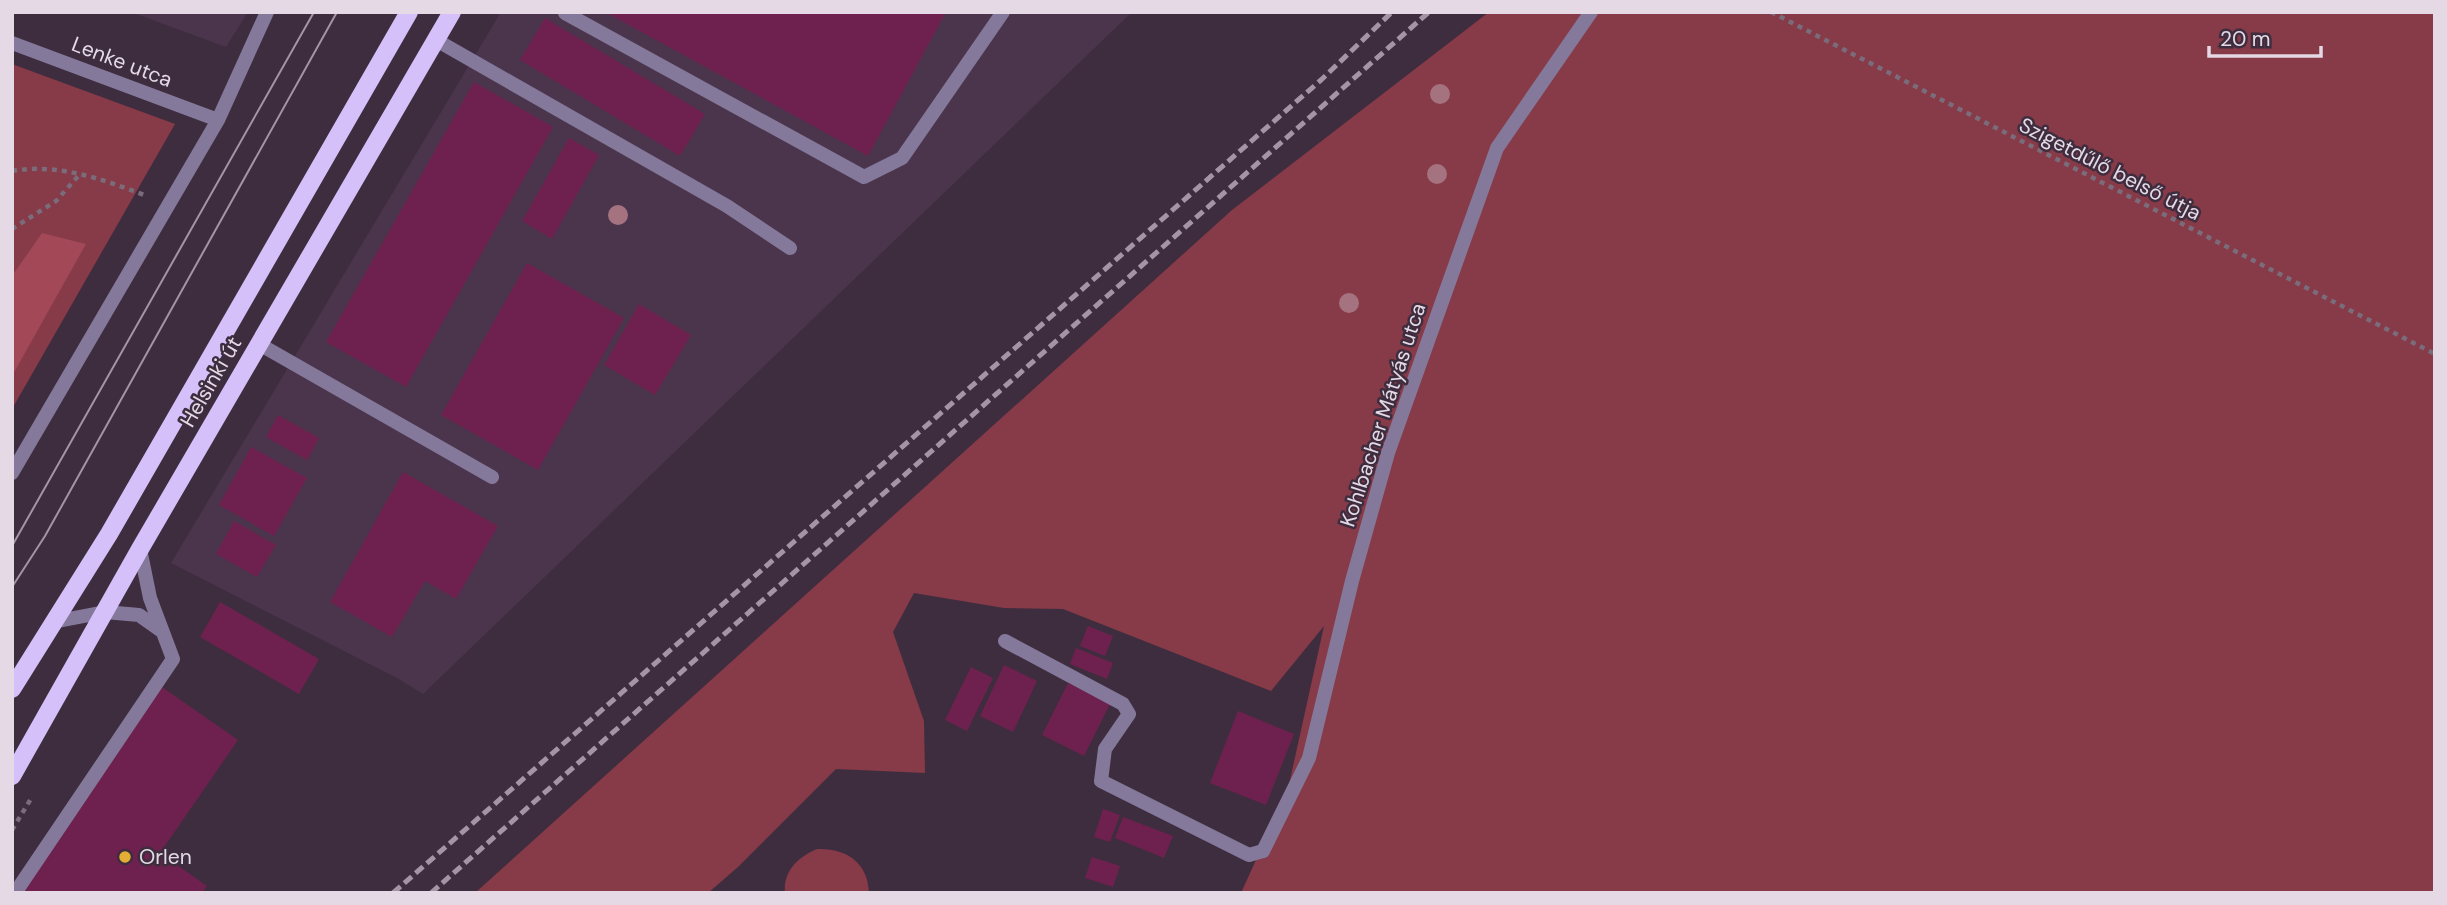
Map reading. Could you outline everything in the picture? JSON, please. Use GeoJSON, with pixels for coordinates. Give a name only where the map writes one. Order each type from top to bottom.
{"type":"FeatureCollection","features":[{"type":"Feature","properties":{"kind":"main road","name":"Helsinki út"},"geometry":{"type":"LineString","coordinates":[[12,689],[109,534],[408,12]]}},
{"type":"Feature","properties":{"kind":"main road","name":"Helsinki út"},"geometry":{"type":"LineString","coordinates":[[12,776],[140,549],[452,12]]}},
{"type":"Feature","properties":{"kind":"street"},"geometry":{"type":"LineString","coordinates":[[12,473],[218,120],[267,12]]}},
{"type":"Feature","properties":{"kind":"street"},"geometry":{"type":"LineString","coordinates":[[565,13],[864,177],[902,158],[1003,12]]}},
{"type":"Feature","properties":{"kind":"street","name":"Kohlbacher Mátyás utca"},"geometry":{"type":"LineString","coordinates":[[1005,641],[1123,704],[1129,714],[1105,749],[1101,781],[1249,855],[1263,851],[1309,758],[1352,581],[1388,453],[1497,148],[1591,12]]}},
{"type":"Feature","properties":{"kind":"street"},"geometry":{"type":"LineString","coordinates":[[436,40],[727,206],[790,248]]}},
{"type":"Feature","properties":{"kind":"street","name":"Lenke utca"},"geometry":{"type":"LineString","coordinates":[[12,43],[218,120]]}},
{"type":"Feature","properties":{"kind":"street"},"geometry":{"type":"LineString","coordinates":[[259,344],[492,477]]}},
{"type":"Feature","properties":{"kind":"street"},"geometry":{"type":"LineString","coordinates":[[15,893],[173,659],[150,597],[140,549]]}},
{"type":"Feature","properties":{"kind":"street"},"geometry":{"type":"LineString","coordinates":[[53,622],[105,612],[139,615],[164,633]]}},
{"type":"Feature","properties":{"kind":"path","name":"Szigetdűlő belső útja"},"geometry":{"type":"LineString","coordinates":[[1771,12],[2435,354]]}},
{"type":"Feature","properties":{"kind":"path"},"geometry":{"type":"LineString","coordinates":[[12,171],[32,168],[79,174],[169,205]]}},
{"type":"Feature","properties":{"kind":"path"},"geometry":{"type":"LineString","coordinates":[[12,229],[56,201],[79,174]]}},
{"type":"Feature","properties":{"kind":"shaded area"},"geometry":{"type":"Polygon","coordinates":[[[131,12],[248,12],[226,47],[131,12]]]}},
{"type":"Feature","properties":{"kind":"shaded area"},"geometry":{"type":"Polygon","coordinates":[[[501,12],[1132,12],[423,694],[397,678],[171,563],[501,12]]]}},
{"type":"Feature","properties":{"kind":"shaded area"},"geometry":{"type":"Polygon","coordinates":[[[1489,12],[2435,12],[2435,893],[1241,893],[1288,789],[1324,626],[1271,691],[1063,609],[1004,608],[914,593],[893,632],[924,721],[925,773],[836,769],[738,867],[708,893],[475,893],[1232,210],[1489,12]]]}},
{"type":"Feature","properties":{"kind":"shaded area"},"geometry":{"type":"Polygon","coordinates":[[[12,64],[175,124],[12,409],[12,64]]]}},
{"type":"Feature","properties":{"kind":"shaded area"},"geometry":{"type":"Polygon","coordinates":[[[42,233],[86,244],[12,376],[12,276],[42,233]]]}},
{"type":"Feature","properties":{"kind":"shaded area"},"geometry":{"type":"Polygon","coordinates":[[[817,849],[837,851],[853,859],[865,873],[869,893],[785,893],[786,878],[793,866],[817,849]]]}},
{"type":"Feature","properties":{"kind":"building"},"geometry":{"type":"Polygon","coordinates":[[[605,12],[946,12],[868,156],[605,12]]]}},
{"type":"Feature","properties":{"kind":"building"},"geometry":{"type":"Polygon","coordinates":[[[545,18],[705,114],[680,156],[520,60],[545,18]]]}},
{"type":"Feature","properties":{"kind":"building"},"geometry":{"type":"Polygon","coordinates":[[[474,82],[553,127],[406,387],[326,342],[474,82]]]}},
{"type":"Feature","properties":{"kind":"building"},"geometry":{"type":"Polygon","coordinates":[[[569,138],[599,155],[552,239],[522,221],[569,138]]]}},
{"type":"Feature","properties":{"kind":"building"},"geometry":{"type":"Polygon","coordinates":[[[527,263],[624,318],[538,470],[441,415],[527,263]]]}},
{"type":"Feature","properties":{"kind":"building"},"geometry":{"type":"Polygon","coordinates":[[[639,304],[691,335],[655,395],[604,365],[639,304]]]}},
{"type":"Feature","properties":{"kind":"building"},"geometry":{"type":"Polygon","coordinates":[[[278,415],[319,438],[307,460],[266,437],[278,415]]]}},
{"type":"Feature","properties":{"kind":"building"},"geometry":{"type":"Polygon","coordinates":[[[251,447],[307,478],[274,536],[219,505],[251,447]]]}},
{"type":"Feature","properties":{"kind":"building"},"geometry":{"type":"Polygon","coordinates":[[[403,472],[498,526],[456,599],[425,581],[392,637],[330,602],[403,472]]]}},
{"type":"Feature","properties":{"kind":"building"},"geometry":{"type":"Polygon","coordinates":[[[234,521],[276,545],[257,577],[216,554],[234,521]]]}},
{"type":"Feature","properties":{"kind":"building"},"geometry":{"type":"Polygon","coordinates":[[[220,602],[319,659],[299,694],[200,637],[220,602]]]}},
{"type":"Feature","properties":{"kind":"building"},"geometry":{"type":"Polygon","coordinates":[[[1088,626],[1113,636],[1105,656],[1080,646],[1088,626]]]}},
{"type":"Feature","properties":{"kind":"building"},"geometry":{"type":"Polygon","coordinates":[[[1076,648],[1113,663],[1107,679],[1070,664],[1076,648]]]}},
{"type":"Feature","properties":{"kind":"building"},"geometry":{"type":"Polygon","coordinates":[[[1004,665],[1037,681],[1013,732],[980,716],[1004,665]]]}},
{"type":"Feature","properties":{"kind":"building"},"geometry":{"type":"Polygon","coordinates":[[[971,667],[993,678],[967,731],[945,720],[971,667]]]}},
{"type":"Feature","properties":{"kind":"building"},"geometry":{"type":"Polygon","coordinates":[[[1068,683],[1110,704],[1084,756],[1042,735],[1068,683]]]}},
{"type":"Feature","properties":{"kind":"building"},"geometry":{"type":"Polygon","coordinates":[[[162,687],[238,740],[160,853],[207,886],[202,893],[22,893],[162,687]]]}},
{"type":"Feature","properties":{"kind":"building"},"geometry":{"type":"Polygon","coordinates":[[[1238,711],[1294,734],[1266,805],[1210,783],[1238,711]]]}},
{"type":"Feature","properties":{"kind":"building"},"geometry":{"type":"Polygon","coordinates":[[[1103,809],[1120,815],[1110,842],[1094,837],[1103,809]]]}},
{"type":"Feature","properties":{"kind":"building"},"geometry":{"type":"Polygon","coordinates":[[[1123,817],[1173,836],[1164,858],[1115,838],[1123,817]]]}},
{"type":"Feature","properties":{"kind":"building"},"geometry":{"type":"Polygon","coordinates":[[[1092,857],[1120,866],[1113,887],[1085,878],[1092,857]]]}},
{"type":"Feature","properties":{"kind":"tram line"},"geometry":{"type":"LineString","coordinates":[[12,546],[314,12]]}},
{"type":"Feature","properties":{"kind":"tram line"},"geometry":{"type":"LineString","coordinates":[[12,587],[45,536],[337,12]]}},
{"type":"Feature","properties":{"kind":"railway"},"geometry":{"type":"LineString","coordinates":[[393,893],[1321,80],[1392,12]]}},
{"type":"Feature","properties":{"kind":"railway"},"geometry":{"type":"LineString","coordinates":[[431,893],[1429,12]]}},
{"type":"Feature","properties":{"kind":"place","name":"Orlen"},"geometry":{"type":"Point","coordinates":[125,857]}}]}
